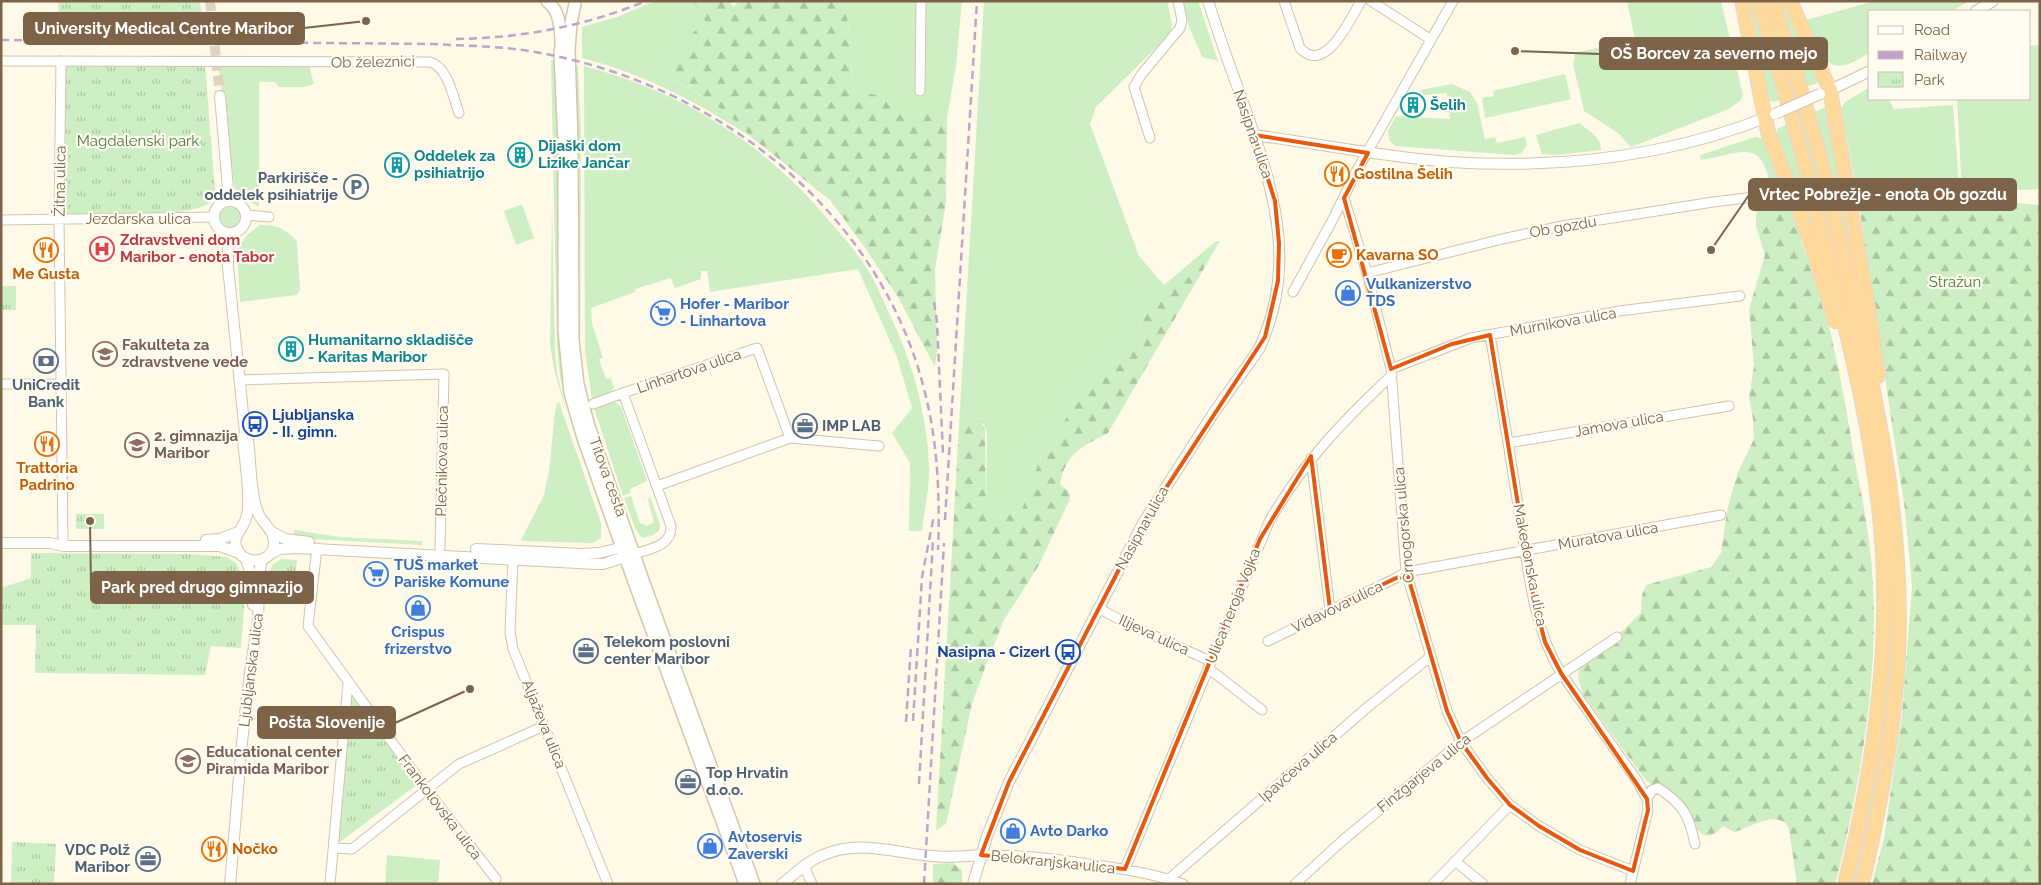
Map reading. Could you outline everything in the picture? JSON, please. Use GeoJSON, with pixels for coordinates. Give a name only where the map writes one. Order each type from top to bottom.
{"type":"FeatureCollection","features":[{"type":"Feature","properties":{"kind":"highway"},"geometry":{"type":"LineString","coordinates":[[1742,1],[1769,116],[1768,132],[1810,240],[1836,322],[1850,342]]}},
{"type":"Feature","properties":{"kind":"highway"},"geometry":{"type":"LineString","coordinates":[[1758,1],[1804,160],[1850,342],[1875,468],[1884,583],[1883,654],[1870,769],[1858,832],[1845,884]]}},
{"type":"Feature","properties":{"kind":"highway"},"geometry":{"type":"LineString","coordinates":[[1773,1],[1819,154],[1877,407],[1888,465],[1894,515],[1898,655],[1886,771],[1862,884]]}},
{"type":"Feature","properties":{"kind":"highway"},"geometry":{"type":"LineString","coordinates":[[1790,1],[1825,92],[1869,314],[1878,376],[1877,407]]}},
{"type":"Feature","properties":{"kind":"main road"},"geometry":{"type":"LineString","coordinates":[[540,1],[551,18],[565,52]]}},
{"type":"Feature","properties":{"kind":"main road"},"geometry":{"type":"LineString","coordinates":[[572,4],[565,52],[559,27],[551,5],[572,4]]}},
{"type":"Feature","properties":{"kind":"main road","name":"Titova cesta"},"geometry":{"type":"LineString","coordinates":[[565,52],[572,133],[572,290],[574,360],[578,384],[586,416],[628,551],[745,884]]}},
{"type":"Feature","properties":{"kind":"main road","name":"Titova cesta"},"geometry":{"type":"LineString","coordinates":[[628,551],[754,884]]}},
{"type":"Feature","properties":{"kind":"street"},"geometry":{"type":"LineString","coordinates":[[920,91],[921,1]]}},
{"type":"Feature","properties":{"kind":"street"},"geometry":{"type":"LineString","coordinates":[[1150,138],[1134,87],[1180,28],[1182,20],[1178,1]]}},
{"type":"Feature","properties":{"kind":"street","name":"Nasipna ulica"},"geometry":{"type":"LineString","coordinates":[[973,884],[994,816],[1009,782],[1143,523],[1213,414],[1259,350],[1265,337],[1277,288],[1278,243],[1275,201],[1208,1]]}},
{"type":"Feature","properties":{"kind":"street"},"geometry":{"type":"LineString","coordinates":[[1284,1],[1300,48],[1304,53],[1311,55],[1324,52],[1333,46],[1361,1]]}},
{"type":"Feature","properties":{"kind":"street"},"geometry":{"type":"LineString","coordinates":[[1371,1],[1430,39]]}},
{"type":"Feature","properties":{"kind":"street"},"geometry":{"type":"LineString","coordinates":[[1293,292],[1430,39],[1453,1]]}},
{"type":"Feature","properties":{"kind":"street"},"geometry":{"type":"LineString","coordinates":[[1978,10],[1993,1]]}},
{"type":"Feature","properties":{"kind":"street"},"geometry":{"type":"LineString","coordinates":[[1,61],[61,61]]}},
{"type":"Feature","properties":{"kind":"street","name":"Ob železnici"},"geometry":{"type":"LineString","coordinates":[[61,61],[430,62],[439,66],[444,73],[459,114]]}},
{"type":"Feature","properties":{"kind":"street","name":"Žitna ulica"},"geometry":{"type":"LineString","coordinates":[[61,61],[59,219],[63,540]]}},
{"type":"Feature","properties":{"kind":"street"},"geometry":{"type":"LineString","coordinates":[[1254,135],[1368,153],[1450,162],[1529,163],[1587,160],[1625,156],[1687,144],[1743,127],[1868,72]]}},
{"type":"Feature","properties":{"kind":"street"},"geometry":{"type":"LineString","coordinates":[[220,96],[228,200]]}},
{"type":"Feature","properties":{"kind":"street","name":"Ob gozdu"},"geometry":{"type":"LineString","coordinates":[[1367,273],[1562,226],[1763,196]]}},
{"type":"Feature","properties":{"kind":"street","name":"Črnogorska ulica"},"geometry":{"type":"LineString","coordinates":[[1344,198],[1367,273],[1392,372],[1406,572],[1447,711],[1460,742],[1510,805],[1539,826],[1572,845],[1633,871]]}},
{"type":"Feature","properties":{"kind":"street"},"geometry":{"type":"LineString","coordinates":[[228,200],[241,204],[247,215],[243,227],[237,232],[228,233],[217,226],[214,218],[215,211],[219,205],[228,200]]}},
{"type":"Feature","properties":{"kind":"street"},"geometry":{"type":"LineString","coordinates":[[247,215],[269,217]]}},
{"type":"Feature","properties":{"kind":"street","name":"Jezdarska ulica"},"geometry":{"type":"LineString","coordinates":[[1,220],[214,218]]}},
{"type":"Feature","properties":{"kind":"street"},"geometry":{"type":"LineString","coordinates":[[228,233],[228,267],[245,433],[243,441],[252,507],[272,532],[281,538],[304,542],[582,554],[628,551]]}},
{"type":"Feature","properties":{"kind":"street","name":"Murnikova ulica"},"geometry":{"type":"LineString","coordinates":[[1392,372],[1471,338],[1619,311],[1740,296]]}},
{"type":"Feature","properties":{"kind":"street","name":"Makedonska ulica"},"geometry":{"type":"LineString","coordinates":[[1490,335],[1539,620],[1551,657],[1636,779],[1647,799]]}},
{"type":"Feature","properties":{"kind":"street","name":"Linhartova ulica"},"geometry":{"type":"LineString","coordinates":[[628,551],[649,549],[664,543],[671,532],[671,526],[623,393],[757,348],[790,438]]}},
{"type":"Feature","properties":{"kind":"street","name":"Ulica heroja Vojka"},"geometry":{"type":"LineString","coordinates":[[1125,869],[1269,522],[1285,493],[1311,458],[1356,408],[1392,372]]}},
{"type":"Feature","properties":{"kind":"street","name":"Plečnikova ulica"},"geometry":{"type":"LineString","coordinates":[[240,380],[444,374],[440,548]]}},
{"type":"Feature","properties":{"kind":"street"},"geometry":{"type":"LineString","coordinates":[[1,384],[61,384]]}},
{"type":"Feature","properties":{"kind":"street"},"geometry":{"type":"LineString","coordinates":[[593,404],[623,393]]}},
{"type":"Feature","properties":{"kind":"street","name":"Jamova ulica"},"geometry":{"type":"LineString","coordinates":[[1508,443],[1729,406]]}},
{"type":"Feature","properties":{"kind":"street"},"geometry":{"type":"LineString","coordinates":[[657,486],[790,438],[879,446]]}},
{"type":"Feature","properties":{"kind":"street"},"geometry":{"type":"LineString","coordinates":[[1311,458],[1330,609]]}},
{"type":"Feature","properties":{"kind":"street"},"geometry":{"type":"LineString","coordinates":[[252,507],[236,544],[252,584],[253,641]]}},
{"type":"Feature","properties":{"kind":"street","name":"Muratova ulica"},"geometry":{"type":"LineString","coordinates":[[1406,572],[1721,515]]}},
{"type":"Feature","properties":{"kind":"street"},"geometry":{"type":"LineString","coordinates":[[50,543],[63,540],[220,539],[254,522],[264,524]]}},
{"type":"Feature","properties":{"kind":"street"},"geometry":{"type":"LineString","coordinates":[[266,557],[274,543],[272,532]]}},
{"type":"Feature","properties":{"kind":"street"},"geometry":{"type":"LineString","coordinates":[[1,543],[50,543],[64,546],[220,546],[255,561],[280,549],[317,548],[603,564],[628,551]]}},
{"type":"Feature","properties":{"kind":"street","name":"Frankolovska ulica"},"geometry":{"type":"LineString","coordinates":[[317,548],[308,626],[426,790],[496,880]]}},
{"type":"Feature","properties":{"kind":"street","name":"Ljubljanska ulica"},"geometry":{"type":"LineString","coordinates":[[230,884],[253,641],[258,618],[259,575],[266,557]]}},
{"type":"Feature","properties":{"kind":"street","name":"Aljaževa ulica"},"geometry":{"type":"LineString","coordinates":[[513,559],[511,638],[516,658],[608,884]]}},
{"type":"Feature","properties":{"kind":"street","name":"Vidavova ulica"},"geometry":{"type":"LineString","coordinates":[[1268,641],[1406,572]]}},
{"type":"Feature","properties":{"kind":"street","name":"Ilijeva ulica"},"geometry":{"type":"LineString","coordinates":[[1098,608],[1209,664],[1262,710]]}},
{"type":"Feature","properties":{"kind":"street","name":"Finžgarjeva ulica"},"geometry":{"type":"LineString","coordinates":[[1295,884],[1342,841],[1460,742],[1617,637]]}},
{"type":"Feature","properties":{"kind":"street","name":"Ipavčeva ulica"},"geometry":{"type":"LineString","coordinates":[[1169,879],[1368,706],[1430,657]]}},
{"type":"Feature","properties":{"kind":"street"},"geometry":{"type":"LineString","coordinates":[[330,884],[348,683]]}},
{"type":"Feature","properties":{"kind":"street"},"geometry":{"type":"LineString","coordinates":[[334,848],[352,849],[459,764],[544,726]]}},
{"type":"Feature","properties":{"kind":"street"},"geometry":{"type":"LineString","coordinates":[[1630,884],[1648,810],[1647,799],[1652,790],[1658,788],[1680,804],[1689,818],[1695,844]]}},
{"type":"Feature","properties":{"kind":"street"},"geometry":{"type":"LineString","coordinates":[[1433,884],[1510,805]]}},
{"type":"Feature","properties":{"kind":"street"},"geometry":{"type":"LineString","coordinates":[[782,884],[804,866],[823,854],[856,846],[871,846],[931,856],[981,855]]}},
{"type":"Feature","properties":{"kind":"street","name":"Belokranjska ulica"},"geometry":{"type":"LineString","coordinates":[[981,855],[1000,854],[1067,860],[1125,869],[1183,884]]}},
{"type":"Feature","properties":{"kind":"street"},"geometry":{"type":"LineString","coordinates":[[1455,861],[1482,884]]}},
{"type":"Feature","properties":{"kind":"street"},"geometry":{"type":"LineString","coordinates":[[804,866],[812,884]]}},
{"type":"Feature","properties":{"kind":"highlighted area"},"geometry":{"type":"Polygon","coordinates":[[[1254,135],[1368,153],[1344,198],[1391,369],[1452,344],[1490,335],[1533,595],[1545,642],[1561,673],[1647,799],[1648,810],[1633,871],[1580,850],[1539,826],[1510,805],[1487,778],[1461,742],[1447,711],[1407,573],[1330,609],[1311,456],[1260,539],[1125,869],[981,855],[1009,782],[1143,523],[1265,337],[1278,281],[1279,243],[1275,201],[1254,135]]]}},
{"type":"Feature","properties":{"kind":"green space"},"geometry":{"type":"Polygon","coordinates":[[[58,1],[200,1],[202,21],[196,28],[67,25],[59,17],[58,1]]]}},
{"type":"Feature","properties":{"kind":"green space"},"geometry":{"type":"Polygon","coordinates":[[[655,1],[693,1],[705,21],[691,36],[684,50],[660,73],[720,108],[751,137],[691,101],[649,81],[582,58],[582,27],[617,17],[655,1]]]}},
{"type":"Feature","properties":{"kind":"green space"},"geometry":{"type":"Polygon","coordinates":[[[693,1],[730,1],[733,7],[739,1],[846,1],[854,92],[898,97],[903,111],[947,114],[946,202],[935,270],[937,351],[935,367],[898,297],[830,200],[751,137],[720,108],[660,73],[684,50],[690,36],[705,21],[693,1]]]}},
{"type":"Feature","properties":{"kind":"green space"},"geometry":{"type":"Polygon","coordinates":[[[846,1],[962,1],[956,66],[947,118],[947,115],[902,111],[897,97],[854,92],[846,1]]]}},
{"type":"Feature","properties":{"kind":"green space"},"geometry":{"type":"Polygon","coordinates":[[[984,1],[1167,1],[1172,24],[1170,34],[1096,107],[1090,124],[1139,256],[1164,285],[1152,299],[1134,341],[1121,356],[1094,373],[1042,453],[1021,512],[1001,516],[986,506],[987,433],[984,424],[968,419],[960,409],[984,1]]]}},
{"type":"Feature","properties":{"kind":"green space"},"geometry":{"type":"Polygon","coordinates":[[[1183,1],[1198,1],[1218,61],[1202,57],[1188,24],[1183,1]]]}},
{"type":"Feature","properties":{"kind":"green space"},"geometry":{"type":"Polygon","coordinates":[[[1627,1],[1721,1],[1743,95],[1741,100],[1729,109],[1631,147],[1618,133],[1584,111],[1573,64],[1575,53],[1635,39],[1627,1]]]}},
{"type":"Feature","properties":{"kind":"green space"},"geometry":{"type":"Polygon","coordinates":[[[1746,1],[1752,1],[1782,99],[1774,102],[1767,99],[1746,1]]]}},
{"type":"Feature","properties":{"kind":"green space"},"geometry":{"type":"Polygon","coordinates":[[[1762,1],[1767,1],[1812,147],[1867,384],[1887,493],[1893,595],[1892,650],[1879,772],[1854,884],[1851,884],[1878,749],[1880,485],[1762,1]]]}},
{"type":"Feature","properties":{"kind":"green space"},"geometry":{"type":"Polygon","coordinates":[[[1778,1],[1786,1],[1820,76],[1818,83],[1806,87],[1778,1]]]}},
{"type":"Feature","properties":{"kind":"green space"},"geometry":{"type":"Polygon","coordinates":[[[1875,1],[1969,1],[1954,10],[1868,10],[1868,54],[1854,62],[1838,66],[1828,62],[1806,20],[1875,1]]]}},
{"type":"Feature","properties":{"kind":"green space"},"geometry":{"type":"Polygon","coordinates":[[[2040,45],[2040,189],[1962,193],[1957,100],[2031,100],[2031,46],[2040,45]]]}},
{"type":"Feature","properties":{"kind":"green space"},"geometry":{"type":"Polygon","coordinates":[[[551,60],[555,60],[559,152],[560,349],[569,410],[560,377],[557,346],[551,60]]]}},
{"type":"Feature","properties":{"kind":"green space"},"geometry":{"type":"Polygon","coordinates":[[[218,64],[309,66],[314,84],[303,87],[279,87],[275,82],[259,82],[259,206],[242,199],[235,189],[218,64]]]}},
{"type":"Feature","properties":{"kind":"green space","name":"Magdalenski park"},"geometry":{"type":"Polygon","coordinates":[[[66,65],[205,65],[215,190],[212,201],[202,207],[186,211],[119,216],[65,216],[66,65]]]}},
{"type":"Feature","properties":{"kind":"green space"},"geometry":{"type":"Polygon","coordinates":[[[575,65],[578,66],[581,134],[580,361],[578,353],[575,65]]]}},
{"type":"Feature","properties":{"kind":"green space"},"geometry":{"type":"Polygon","coordinates":[[[584,66],[655,90],[689,106],[750,145],[806,195],[858,256],[874,281],[897,330],[917,387],[928,447],[929,475],[922,531],[909,531],[910,463],[892,433],[912,408],[897,357],[858,269],[710,292],[707,271],[701,271],[701,279],[675,288],[671,278],[635,289],[635,292],[591,308],[592,324],[603,358],[599,359],[606,379],[611,378],[614,388],[610,393],[592,400],[585,351],[584,66]]]}},
{"type":"Feature","properties":{"kind":"green space"},"geometry":{"type":"Polygon","coordinates":[[[1565,74],[1571,99],[1485,118],[1482,98],[1494,96],[1493,91],[1565,74]]]}},
{"type":"Feature","properties":{"kind":"green space"},"geometry":{"type":"Polygon","coordinates":[[[1452,84],[1470,92],[1477,103],[1485,139],[1495,137],[1497,143],[1525,137],[1527,144],[1522,153],[1513,155],[1395,146],[1389,140],[1388,131],[1396,116],[1450,119],[1447,93],[1424,95],[1420,90],[1452,84]]]}},
{"type":"Feature","properties":{"kind":"green space"},"geometry":{"type":"Polygon","coordinates":[[[1868,88],[1868,100],[1890,100],[1894,109],[1953,105],[1960,197],[1892,191],[1858,199],[1841,108],[1845,102],[1868,88]]]}},
{"type":"Feature","properties":{"kind":"green space"},"geometry":{"type":"Polygon","coordinates":[[[1826,108],[1873,357],[1814,112],[1826,108]]]}},
{"type":"Feature","properties":{"kind":"green space"},"geometry":{"type":"Polygon","coordinates":[[[1579,123],[1597,138],[1601,150],[1558,155],[1542,154],[1536,135],[1579,123]]]}},
{"type":"Feature","properties":{"kind":"green space"},"geometry":{"type":"Polygon","coordinates":[[[1790,123],[1829,279],[1777,136],[1777,129],[1790,123]]]}},
{"type":"Feature","properties":{"kind":"green space"},"geometry":{"type":"Polygon","coordinates":[[[1755,137],[1762,138],[1767,143],[1790,200],[1767,206],[1766,193],[1771,191],[1762,162],[1756,155],[1749,152],[1740,152],[1701,160],[1700,155],[1755,137]]]}},
{"type":"Feature","properties":{"kind":"green space","name":"Stražun"},"geometry":{"type":"Polygon","coordinates":[[[1892,191],[2040,205],[2040,884],[1872,884],[1884,838],[1902,714],[1912,586],[1905,510],[1858,199],[1892,191]]]}},
{"type":"Feature","properties":{"kind":"green space"},"geometry":{"type":"Polygon","coordinates":[[[1790,200],[1798,231],[1824,308],[1836,357],[1864,507],[1872,568],[1874,641],[1870,698],[1857,782],[1835,884],[1797,884],[1789,829],[1785,823],[1779,820],[1763,821],[1734,832],[1723,826],[1709,836],[1702,834],[1644,778],[1583,694],[1578,678],[1579,668],[1585,661],[1601,651],[1641,613],[1642,595],[1646,585],[1711,567],[1721,553],[1728,506],[1738,472],[1754,439],[1749,398],[1754,366],[1749,309],[1765,255],[1756,226],[1756,214],[1759,209],[1790,200]]]}},
{"type":"Feature","properties":{"kind":"green space"},"geometry":{"type":"Polygon","coordinates":[[[522,204],[534,238],[516,245],[504,211],[522,204]]]}},
{"type":"Feature","properties":{"kind":"green space"},"geometry":{"type":"Polygon","coordinates":[[[552,206],[555,352],[557,372],[567,414],[555,373],[550,345],[552,206]]]}},
{"type":"Feature","properties":{"kind":"green space"},"geometry":{"type":"Polygon","coordinates":[[[230,207],[237,210],[240,217],[237,224],[230,227],[223,224],[220,217],[223,210],[230,207]]]}},
{"type":"Feature","properties":{"kind":"green space"},"geometry":{"type":"Polygon","coordinates":[[[260,225],[271,225],[281,228],[297,241],[300,290],[297,295],[240,302],[237,250],[247,235],[260,225]]]}},
{"type":"Feature","properties":{"kind":"green space"},"geometry":{"type":"Polygon","coordinates":[[[1216,241],[1220,241],[1108,433],[1076,452],[1066,465],[1060,484],[1069,492],[1070,499],[1039,565],[1004,620],[972,704],[946,824],[936,830],[960,409],[968,419],[980,421],[985,428],[986,506],[1001,516],[1021,512],[1042,453],[1094,373],[1121,356],[1134,341],[1152,299],[1164,285],[1216,241]]]}},
{"type":"Feature","properties":{"kind":"green space"},"geometry":{"type":"Polygon","coordinates":[[[1,286],[16,286],[16,310],[1,310],[1,286]]]}},
{"type":"Feature","properties":{"kind":"green space"},"geometry":{"type":"Polygon","coordinates":[[[613,401],[621,406],[647,481],[630,489],[630,493],[623,496],[594,408],[613,401]]]}},
{"type":"Feature","properties":{"kind":"green space"},"geometry":{"type":"Polygon","coordinates":[[[559,402],[601,523],[601,538],[593,543],[521,540],[544,495],[549,471],[555,411],[559,402]]]}},
{"type":"Feature","properties":{"kind":"green space"},"geometry":{"type":"Polygon","coordinates":[[[631,496],[640,523],[647,526],[654,522],[648,500],[650,496],[660,525],[659,531],[651,536],[642,538],[635,528],[624,498],[631,496]]]}},
{"type":"Feature","properties":{"kind":"green space"},"geometry":{"type":"Polygon","coordinates":[[[76,514],[104,514],[104,529],[76,529],[76,514]]]}},
{"type":"Feature","properties":{"kind":"green space"},"geometry":{"type":"Polygon","coordinates":[[[295,530],[340,537],[422,541],[422,545],[292,538],[295,530]]]}},
{"type":"Feature","properties":{"kind":"green space"},"geometry":{"type":"Polygon","coordinates":[[[31,553],[189,554],[227,557],[236,563],[241,573],[244,607],[241,648],[211,646],[205,675],[35,673],[36,625],[1,625],[1,588],[31,578],[31,553]]]}},
{"type":"Feature","properties":{"kind":"green space"},"geometry":{"type":"Polygon","coordinates":[[[281,559],[297,560],[295,576],[269,573],[273,564],[281,559]]]}},
{"type":"Feature","properties":{"kind":"green space"},"geometry":{"type":"Polygon","coordinates":[[[352,695],[418,784],[337,844],[338,838],[352,695]]]}},
{"type":"Feature","properties":{"kind":"green space"},"geometry":{"type":"Polygon","coordinates":[[[12,842],[56,844],[54,884],[11,884],[12,842]]]}},
{"type":"Feature","properties":{"kind":"green space"},"geometry":{"type":"Polygon","coordinates":[[[387,855],[440,860],[438,884],[385,884],[387,855]]]}},
{"type":"Feature","properties":{"kind":"green space"},"geometry":{"type":"Polygon","coordinates":[[[953,863],[962,870],[962,884],[933,884],[933,864],[953,863]]]}},
{"type":"Feature","properties":{"kind":"tunnel"},"geometry":{"type":"LineString","coordinates":[[210,1],[220,96]]}},
{"type":"Feature","properties":{"kind":"railway"},"geometry":{"type":"LineString","coordinates":[[456,39],[505,36],[553,29],[577,24],[646,1]]}},
{"type":"Feature","properties":{"kind":"railway"},"geometry":{"type":"LineString","coordinates":[[945,520],[977,1]]}},
{"type":"Feature","properties":{"kind":"railway"},"geometry":{"type":"LineString","coordinates":[[1,40],[433,44],[497,47],[535,52],[602,68],[666,93],[727,126],[782,167],[831,215],[872,269],[904,330],[926,397],[933,434],[939,511],[938,550]]}},
{"type":"Feature","properties":{"kind":"railway"},"geometry":{"type":"LineString","coordinates":[[934,302],[937,322],[943,454]]}},
{"type":"Feature","properties":{"kind":"railway"},"geometry":{"type":"LineString","coordinates":[[913,721],[922,577],[934,515]]}},
{"type":"Feature","properties":{"kind":"railway"},"geometry":{"type":"LineString","coordinates":[[919,784],[933,540]]}},
{"type":"Feature","properties":{"kind":"railway"},"geometry":{"type":"LineString","coordinates":[[924,884],[944,543]]}},
{"type":"Feature","properties":{"kind":"railway"},"geometry":{"type":"LineString","coordinates":[[906,722],[911,646]]}},
{"type":"Feature","properties":{"kind":"place","name":"University Medical Centre Maribor"},"geometry":{"type":"Point","coordinates":[366,21]}},
{"type":"Feature","properties":{"kind":"place","name":"OŠ Borcev za severno mejo"},"geometry":{"type":"Point","coordinates":[1515,51]}},
{"type":"Feature","properties":{"kind":"place","name":"Šelih"},"geometry":{"type":"Point","coordinates":[1413,105]}},
{"type":"Feature","properties":{"kind":"place","name":"Dijaški dom Lizike Jančar"},"geometry":{"type":"Point","coordinates":[520,155]}},
{"type":"Feature","properties":{"kind":"place","name":"Oddelek za psihiatrijo"},"geometry":{"type":"Point","coordinates":[397,165]}},
{"type":"Feature","properties":{"kind":"place","name":"Gostilna Šelih"},"geometry":{"type":"Point","coordinates":[1337,174]}},
{"type":"Feature","properties":{"kind":"place","name":"Parkirišče - oddelek psihiatrije"},"geometry":{"type":"Point","coordinates":[356,187]}},
{"type":"Feature","properties":{"kind":"place","name":"Zdravstveni dom Maribor - enota Tabor"},"geometry":{"type":"Point","coordinates":[102,249]}},
{"type":"Feature","properties":{"kind":"place","name":"Me Gusta"},"geometry":{"type":"Point","coordinates":[46,250]}},
{"type":"Feature","properties":{"kind":"place","name":"Vrtec Pobrežje - enota Ob gozdu"},"geometry":{"type":"Point","coordinates":[1711,250]}},
{"type":"Feature","properties":{"kind":"place","name":"Kavarna SO"},"geometry":{"type":"Point","coordinates":[1339,255]}},
{"type":"Feature","properties":{"kind":"place","name":"Vulkanizerstvo TDS"},"geometry":{"type":"Point","coordinates":[1348,293]}},
{"type":"Feature","properties":{"kind":"place","name":"Hofer - Maribor - Linhartova"},"geometry":{"type":"Point","coordinates":[663,313]}},
{"type":"Feature","properties":{"kind":"place","name":"Humanitarno skladišče - Karitas Maribor"},"geometry":{"type":"Point","coordinates":[291,349]}},
{"type":"Feature","properties":{"kind":"place","name":"Fakulteta za zdravstvene vede"},"geometry":{"type":"Point","coordinates":[105,354]}},
{"type":"Feature","properties":{"kind":"place","name":"UniCredit Bank"},"geometry":{"type":"Point","coordinates":[46,361]}},
{"type":"Feature","properties":{"kind":"place","name":"Ljubljanska - II. gimn."},"geometry":{"type":"Point","coordinates":[255,424]}},
{"type":"Feature","properties":{"kind":"place","name":"IMP LAB"},"geometry":{"type":"Point","coordinates":[805,426]}},
{"type":"Feature","properties":{"kind":"place","name":"Trattoria Padrino"},"geometry":{"type":"Point","coordinates":[47,444]}},
{"type":"Feature","properties":{"kind":"place","name":"2. gimnazija Maribor"},"geometry":{"type":"Point","coordinates":[137,445]}},
{"type":"Feature","properties":{"kind":"place","name":"Park pred drugo gimnazijo"},"geometry":{"type":"Point","coordinates":[90,521]}},
{"type":"Feature","properties":{"kind":"place","name":"TUŠ market Pariške Komune"},"geometry":{"type":"Point","coordinates":[376,574]}},
{"type":"Feature","properties":{"kind":"place","name":"Crispus frizerstvo"},"geometry":{"type":"Point","coordinates":[418,608]}},
{"type":"Feature","properties":{"kind":"place","name":"Telekom poslovni center Maribor"},"geometry":{"type":"Point","coordinates":[586,651]}},
{"type":"Feature","properties":{"kind":"place","name":"Nasipna - Cizerl"},"geometry":{"type":"Point","coordinates":[1068,652]}},
{"type":"Feature","properties":{"kind":"place","name":"Pošta Slovenije"},"geometry":{"type":"Point","coordinates":[470,689]}},
{"type":"Feature","properties":{"kind":"place","name":"Educational center Piramida Maribor"},"geometry":{"type":"Point","coordinates":[188,761]}},
{"type":"Feature","properties":{"kind":"place","name":"Top Hrvatin d.o.o."},"geometry":{"type":"Point","coordinates":[688,782]}},
{"type":"Feature","properties":{"kind":"place","name":"Avto Darko"},"geometry":{"type":"Point","coordinates":[1013,831]}},
{"type":"Feature","properties":{"kind":"place","name":"Avtoservis Zaverski"},"geometry":{"type":"Point","coordinates":[710,846]}},
{"type":"Feature","properties":{"kind":"place","name":"Nočko"},"geometry":{"type":"Point","coordinates":[214,849]}},
{"type":"Feature","properties":{"kind":"place","name":"VDC Polž Maribor"},"geometry":{"type":"Point","coordinates":[148,859]}}]}
